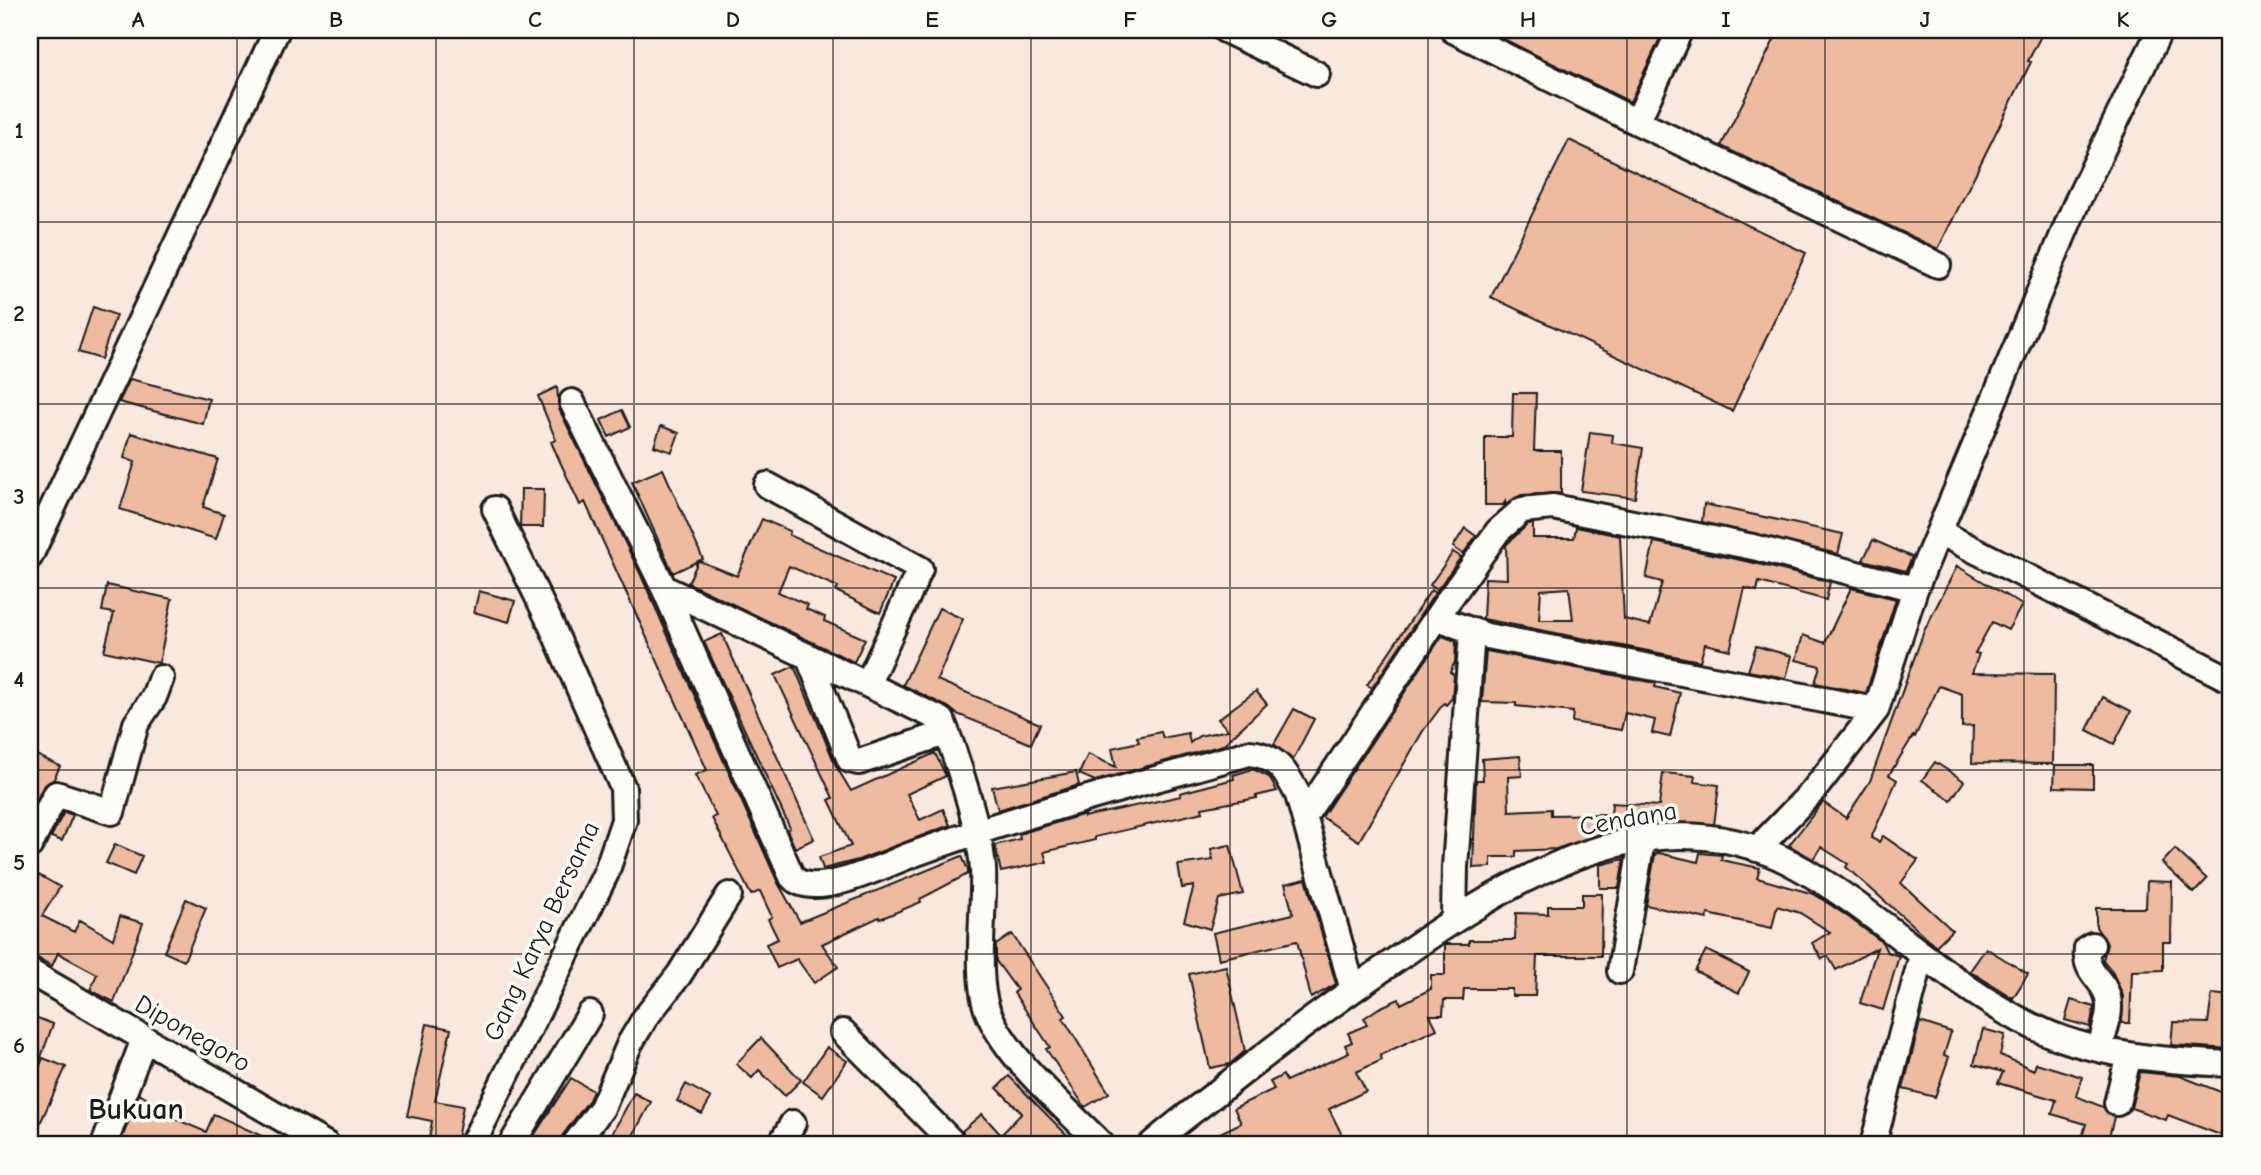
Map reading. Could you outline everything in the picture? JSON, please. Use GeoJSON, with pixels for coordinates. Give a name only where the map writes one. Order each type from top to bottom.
{"type":"FeatureCollection","features":[{"type":"Feature","properties":{"kind":"street"},"geometry":{"type":"LineString","coordinates":[[30,556],[277,30]]}},
{"type":"Feature","properties":{"kind":"street"},"geometry":{"type":"LineString","coordinates":[[1225,30],[1317,74]]}},
{"type":"Feature","properties":{"kind":"street"},"geometry":{"type":"LineString","coordinates":[[1453,30],[1637,122],[1938,265]]}},
{"type":"Feature","properties":{"kind":"street"},"geometry":{"type":"LineString","coordinates":[[1637,122],[1680,30]]}},
{"type":"Feature","properties":{"kind":"street"},"geometry":{"type":"LineString","coordinates":[[1757,849],[1814,790],[1876,710],[1915,589],[2076,205],[2160,30]]}},
{"type":"Feature","properties":{"kind":"street"},"geometry":{"type":"LineString","coordinates":[[572,402],[664,588],[797,883],[811,887],[839,881],[977,831],[1249,753],[1259,754],[1281,766],[1306,814],[1353,990]]}},
{"type":"Feature","properties":{"kind":"street"},"geometry":{"type":"LineString","coordinates":[[767,485],[920,569],[869,683]]}},
{"type":"Feature","properties":{"kind":"street"},"geometry":{"type":"LineString","coordinates":[[1306,814],[1436,618],[1506,523],[1522,510],[1538,506],[1569,508],[1753,547],[1915,589]]}},
{"type":"Feature","properties":{"kind":"street","name":"Gang Karya Bersama"},"geometry":{"type":"LineString","coordinates":[[472,1145],[606,873],[618,845],[625,803],[623,788],[549,620],[495,509]]}},
{"type":"Feature","properties":{"kind":"street"},"geometry":{"type":"LineString","coordinates":[[1940,532],[2231,680]]}},
{"type":"Feature","properties":{"kind":"street"},"geometry":{"type":"LineString","coordinates":[[664,588],[940,718],[977,831],[982,867],[982,982],[989,1014],[1026,1066],[1102,1145]]}},
{"type":"Feature","properties":{"kind":"street"},"geometry":{"type":"LineString","coordinates":[[1436,618],[1472,632],[1876,710]]}},
{"type":"Feature","properties":{"kind":"street"},"geometry":{"type":"LineString","coordinates":[[1454,918],[1472,632]]}},
{"type":"Feature","properties":{"kind":"street"},"geometry":{"type":"LineString","coordinates":[[808,656],[850,761],[859,762],[945,733]]}},
{"type":"Feature","properties":{"kind":"street"},"geometry":{"type":"LineString","coordinates":[[30,845],[57,794],[112,812],[136,724],[154,698],[161,678]]}},
{"type":"Feature","properties":{"kind":"street","name":"Cendana"},"geometry":{"type":"LineString","coordinates":[[1151,1145],[1288,1036],[1454,918],[1547,867],[1642,841],[1688,835],[1727,840],[1790,863],[1827,885],[1922,955],[2018,1019],[2052,1034],[2129,1055],[2231,1064]]}},
{"type":"Feature","properties":{"kind":"street"},"geometry":{"type":"LineString","coordinates":[[1620,971],[1642,841]]}},
{"type":"Feature","properties":{"kind":"street"},"geometry":{"type":"LineString","coordinates":[[574,1145],[602,1108],[630,1043],[645,1018],[679,975],[729,895]]}},
{"type":"Feature","properties":{"kind":"street"},"geometry":{"type":"LineString","coordinates":[[2092,945],[2087,948],[2087,965],[2108,995],[2108,1017],[2100,1049]]}},
{"type":"Feature","properties":{"kind":"street"},"geometry":{"type":"LineString","coordinates":[[1872,1145],[1922,955]]}},
{"type":"Feature","properties":{"kind":"street","name":"Diponegoro"},"geometry":{"type":"LineString","coordinates":[[30,972],[327,1145]]}},
{"type":"Feature","properties":{"kind":"street"},"geometry":{"type":"LineString","coordinates":[[511,1145],[590,1014]]}},
{"type":"Feature","properties":{"kind":"street"},"geometry":{"type":"LineString","coordinates":[[843,1032],[955,1145]]}},
{"type":"Feature","properties":{"kind":"street"},"geometry":{"type":"LineString","coordinates":[[104,1145],[144,1039]]}},
{"type":"Feature","properties":{"kind":"street"},"geometry":{"type":"LineString","coordinates":[[2118,1103],[2129,1055]]}},
{"type":"Feature","properties":{"kind":"street"},"geometry":{"type":"LineString","coordinates":[[780,1145],[793,1123]]}},
{"type":"Feature","properties":{"kind":"building"},"geometry":{"type":"Polygon","coordinates":[[[1486,30],[1664,30],[1630,102],[1486,30]]]}},
{"type":"Feature","properties":{"kind":"building"},"geometry":{"type":"Polygon","coordinates":[[[1779,30],[2044,30],[2028,61],[2031,62],[1938,249],[1721,146],[1779,30]]]}},
{"type":"Feature","properties":{"kind":"building"},"geometry":{"type":"Polygon","coordinates":[[[1569,140],[1806,253],[1732,411],[1491,297],[1569,140]]]}},
{"type":"Feature","properties":{"kind":"building"},"geometry":{"type":"Polygon","coordinates":[[[93,307],[116,315],[101,359],[78,352],[93,307]]]}},
{"type":"Feature","properties":{"kind":"building"},"geometry":{"type":"Polygon","coordinates":[[[130,379],[209,399],[203,424],[119,402],[130,379]]]}},
{"type":"Feature","properties":{"kind":"building"},"geometry":{"type":"Polygon","coordinates":[[[557,387],[559,409],[640,573],[778,883],[800,922],[962,856],[968,874],[920,899],[921,902],[880,919],[879,917],[822,944],[838,967],[814,983],[797,959],[777,968],[766,944],[778,939],[768,919],[772,917],[760,891],[751,895],[712,818],[716,816],[695,775],[707,770],[585,502],[580,505],[551,442],[556,440],[538,396],[557,387]]]}},
{"type":"Feature","properties":{"kind":"building"},"geometry":{"type":"Polygon","coordinates":[[[1513,393],[1536,393],[1534,451],[1561,451],[1561,493],[1521,495],[1505,505],[1505,502],[1503,505],[1485,505],[1485,437],[1512,437],[1513,393]]]}},
{"type":"Feature","properties":{"kind":"building"},"geometry":{"type":"Polygon","coordinates":[[[622,410],[630,427],[609,437],[601,420],[622,410]]]}},
{"type":"Feature","properties":{"kind":"building"},"geometry":{"type":"Polygon","coordinates":[[[661,426],[679,433],[672,452],[654,446],[661,426]]]}},
{"type":"Feature","properties":{"kind":"building"},"geometry":{"type":"Polygon","coordinates":[[[1590,432],[1613,435],[1612,443],[1643,448],[1635,498],[1581,491],[1590,432]]]}},
{"type":"Feature","properties":{"kind":"building"},"geometry":{"type":"Polygon","coordinates":[[[131,433],[218,459],[203,507],[224,514],[216,539],[120,509],[135,462],[124,458],[131,433]]]}},
{"type":"Feature","properties":{"kind":"building"},"geometry":{"type":"Polygon","coordinates":[[[663,469],[703,559],[699,561],[737,576],[762,519],[790,531],[789,535],[894,581],[880,613],[836,591],[838,587],[789,566],[778,592],[808,605],[806,609],[825,617],[824,621],[865,639],[854,662],[688,583],[698,561],[673,573],[632,482],[663,469]]]}},
{"type":"Feature","properties":{"kind":"building"},"geometry":{"type":"Polygon","coordinates":[[[521,489],[544,489],[543,527],[520,527],[521,489]]]}},
{"type":"Feature","properties":{"kind":"building"},"geometry":{"type":"Polygon","coordinates":[[[1704,504],[1843,534],[1838,554],[1702,522],[1704,504]]]}},
{"type":"Feature","properties":{"kind":"building"},"geometry":{"type":"Polygon","coordinates":[[[1528,524],[1533,524],[1533,538],[1574,538],[1576,527],[1620,536],[1624,619],[1650,625],[1662,582],[1646,578],[1654,542],[1830,582],[1826,600],[1759,582],[1757,591],[1745,588],[1730,650],[1705,644],[1700,661],[1483,619],[1485,578],[1507,579],[1506,545],[1528,524]],[[1569,588],[1541,590],[1539,620],[1573,620],[1569,588]]]}},
{"type":"Feature","properties":{"kind":"building"},"geometry":{"type":"Polygon","coordinates":[[[1465,528],[1476,536],[1463,554],[1453,547],[1465,528]]]}},
{"type":"Feature","properties":{"kind":"building"},"geometry":{"type":"Polygon","coordinates":[[[1873,540],[1912,557],[1906,571],[1863,560],[1873,540]]]}},
{"type":"Feature","properties":{"kind":"building"},"geometry":{"type":"Polygon","coordinates":[[[1453,552],[1461,557],[1437,590],[1430,585],[1453,552]]]}},
{"type":"Feature","properties":{"kind":"building"},"geometry":{"type":"Polygon","coordinates":[[[1957,566],[2022,605],[2008,630],[1992,622],[1975,653],[1979,654],[1972,673],[2054,674],[2053,764],[1972,763],[1973,726],[1962,727],[1962,694],[1939,686],[1915,737],[1913,736],[1889,775],[1897,780],[1871,838],[1879,842],[1883,836],[1918,860],[1901,883],[1952,930],[1936,946],[1846,867],[1848,864],[1821,847],[1813,859],[1789,845],[1823,802],[1846,818],[1870,781],[1924,631],[1957,566]]]}},
{"type":"Feature","properties":{"kind":"building"},"geometry":{"type":"Polygon","coordinates":[[[107,585],[172,599],[159,663],[104,651],[114,613],[102,611],[107,585]]]}},
{"type":"Feature","properties":{"kind":"building"},"geometry":{"type":"Polygon","coordinates":[[[1851,588],[1896,599],[1866,693],[1815,683],[1820,666],[1796,660],[1803,635],[1825,643],[1851,588]]]}},
{"type":"Feature","properties":{"kind":"building"},"geometry":{"type":"Polygon","coordinates":[[[1431,590],[1435,593],[1372,688],[1367,685],[1431,590]]]}},
{"type":"Feature","properties":{"kind":"building"},"geometry":{"type":"Polygon","coordinates":[[[479,591],[515,601],[509,622],[474,612],[479,591]]]}},
{"type":"Feature","properties":{"kind":"building"},"geometry":{"type":"Polygon","coordinates":[[[939,608],[963,619],[937,680],[1040,724],[1031,744],[957,714],[903,685],[939,608]]]}},
{"type":"Feature","properties":{"kind":"building"},"geometry":{"type":"Polygon","coordinates":[[[722,634],[814,839],[795,848],[787,830],[790,828],[704,642],[722,634]]]}},
{"type":"Feature","properties":{"kind":"building"},"geometry":{"type":"Polygon","coordinates":[[[1442,636],[1456,641],[1455,662],[1450,672],[1454,675],[1452,698],[1446,705],[1444,703],[1423,731],[1359,841],[1322,817],[1442,636]]]}},
{"type":"Feature","properties":{"kind":"building"},"geometry":{"type":"Polygon","coordinates":[[[1756,646],[1792,656],[1786,678],[1748,671],[1756,646]]]}},
{"type":"Feature","properties":{"kind":"building"},"geometry":{"type":"Polygon","coordinates":[[[1486,651],[1656,683],[1655,687],[1680,693],[1670,737],[1652,733],[1655,720],[1625,713],[1621,730],[1572,722],[1573,712],[1516,706],[1516,703],[1482,702],[1486,651]]]}},
{"type":"Feature","properties":{"kind":"building"},"geometry":{"type":"Polygon","coordinates":[[[794,666],[836,766],[851,791],[935,753],[946,776],[907,794],[920,820],[943,809],[950,825],[858,860],[823,869],[819,857],[851,846],[829,800],[833,798],[775,675],[794,666]]]}},
{"type":"Feature","properties":{"kind":"building"},"geometry":{"type":"Polygon","coordinates":[[[1256,691],[1267,704],[1223,745],[1095,781],[1079,774],[1088,754],[1116,767],[1112,748],[1139,742],[1137,737],[1161,732],[1163,738],[1188,733],[1190,743],[1199,736],[1228,730],[1218,719],[1256,691]]]}},
{"type":"Feature","properties":{"kind":"building"},"geometry":{"type":"Polygon","coordinates":[[[2103,697],[2131,711],[2114,744],[2087,730],[2103,697]]]}},
{"type":"Feature","properties":{"kind":"building"},"geometry":{"type":"Polygon","coordinates":[[[1294,709],[1314,719],[1293,760],[1274,744],[1294,709]]]}},
{"type":"Feature","properties":{"kind":"building"},"geometry":{"type":"Polygon","coordinates":[[[30,752],[60,766],[54,779],[43,787],[30,813],[30,752]]]}},
{"type":"Feature","properties":{"kind":"building"},"geometry":{"type":"Polygon","coordinates":[[[1520,756],[1522,776],[1508,777],[1509,811],[1551,809],[1551,815],[1611,814],[1612,803],[1659,806],[1663,773],[1695,776],[1694,782],[1719,785],[1714,825],[1649,822],[1609,831],[1556,849],[1516,851],[1516,857],[1491,857],[1491,867],[1473,868],[1476,780],[1483,780],[1482,759],[1520,756]]]}},
{"type":"Feature","properties":{"kind":"building"},"geometry":{"type":"Polygon","coordinates":[[[1935,762],[1964,781],[1951,800],[1922,780],[1935,762]]]}},
{"type":"Feature","properties":{"kind":"building"},"geometry":{"type":"Polygon","coordinates":[[[2055,765],[2093,765],[2093,788],[2054,787],[2055,765]]]}},
{"type":"Feature","properties":{"kind":"building"},"geometry":{"type":"Polygon","coordinates":[[[1253,769],[1269,777],[1277,791],[1256,796],[1257,798],[1202,808],[1203,812],[1095,837],[1095,840],[1044,852],[1047,862],[1001,872],[995,845],[1020,839],[1019,834],[1085,814],[1084,817],[1181,796],[1180,793],[1234,779],[1233,775],[1253,769]]]}},
{"type":"Feature","properties":{"kind":"building"},"geometry":{"type":"Polygon","coordinates":[[[1076,772],[1079,785],[998,810],[992,787],[1076,772]]]}},
{"type":"Feature","properties":{"kind":"building"},"geometry":{"type":"Polygon","coordinates":[[[64,812],[73,815],[62,841],[51,837],[64,812]]]}},
{"type":"Feature","properties":{"kind":"building"},"geometry":{"type":"Polygon","coordinates":[[[115,844],[142,856],[134,875],[106,863],[115,844]]]}},
{"type":"Feature","properties":{"kind":"building"},"geometry":{"type":"Polygon","coordinates":[[[1230,845],[1243,894],[1219,899],[1210,929],[1184,921],[1194,886],[1182,888],[1178,865],[1213,860],[1211,849],[1230,845]]]}},
{"type":"Feature","properties":{"kind":"building"},"geometry":{"type":"Polygon","coordinates":[[[2175,849],[2207,879],[2194,893],[2162,863],[2175,849]]]}},
{"type":"Feature","properties":{"kind":"building"},"geometry":{"type":"Polygon","coordinates":[[[1700,853],[1722,855],[1721,860],[1760,868],[1757,878],[1814,894],[1844,914],[1882,942],[1887,952],[1899,956],[1883,1010],[1860,1003],[1877,948],[1836,970],[1828,956],[1822,959],[1812,943],[1830,932],[1800,913],[1777,906],[1772,928],[1708,914],[1707,919],[1646,905],[1655,854],[1698,862],[1700,853]]]}},
{"type":"Feature","properties":{"kind":"building"},"geometry":{"type":"Polygon","coordinates":[[[1624,859],[1619,888],[1600,888],[1600,865],[1624,859]]]}},
{"type":"Feature","properties":{"kind":"building"},"geometry":{"type":"Polygon","coordinates":[[[39,875],[60,887],[42,916],[74,932],[80,920],[113,939],[120,916],[143,923],[114,1002],[90,990],[97,974],[58,953],[52,966],[30,954],[30,891],[39,875]]]}},
{"type":"Feature","properties":{"kind":"building"},"geometry":{"type":"Polygon","coordinates":[[[1306,879],[1336,984],[1311,998],[1297,941],[1219,959],[1213,933],[1293,914],[1285,884],[1306,879]]]}},
{"type":"Feature","properties":{"kind":"building"},"geometry":{"type":"Polygon","coordinates":[[[2147,881],[2172,882],[2171,942],[2163,942],[2163,970],[2132,971],[2130,1023],[2122,1023],[2123,996],[2112,971],[2103,960],[2107,944],[2096,927],[2096,908],[2146,908],[2147,881]]]}},
{"type":"Feature","properties":{"kind":"building"},"geometry":{"type":"Polygon","coordinates":[[[1582,894],[1602,894],[1601,956],[1537,956],[1535,996],[1512,996],[1512,989],[1464,989],[1463,1000],[1444,1000],[1443,1015],[1430,1015],[1437,1029],[1380,1055],[1382,1060],[1356,1072],[1366,1091],[1329,1109],[1347,1145],[1195,1145],[1241,1123],[1234,1108],[1274,1089],[1270,1082],[1283,1075],[1286,1081],[1349,1053],[1345,1045],[1352,1042],[1348,1033],[1367,1025],[1364,1018],[1379,1008],[1399,999],[1401,1004],[1431,989],[1431,975],[1445,975],[1445,944],[1469,944],[1469,940],[1515,940],[1516,913],[1548,914],[1548,906],[1582,906],[1582,894]]]}},
{"type":"Feature","properties":{"kind":"building"},"geometry":{"type":"Polygon","coordinates":[[[186,899],[206,908],[184,961],[164,952],[186,899]]]}},
{"type":"Feature","properties":{"kind":"building"},"geometry":{"type":"Polygon","coordinates":[[[1012,934],[1066,1016],[1063,1018],[1109,1093],[1085,1107],[1046,1049],[1050,1047],[1014,993],[1017,990],[996,961],[996,945],[1012,934]]]}},
{"type":"Feature","properties":{"kind":"building"},"geometry":{"type":"Polygon","coordinates":[[[1986,948],[2028,974],[2013,998],[1970,971],[1986,948]]]}},
{"type":"Feature","properties":{"kind":"building"},"geometry":{"type":"Polygon","coordinates":[[[1706,950],[1749,972],[1739,993],[1695,971],[1706,950]]]}},
{"type":"Feature","properties":{"kind":"building"},"geometry":{"type":"Polygon","coordinates":[[[1226,966],[1245,1051],[1230,1064],[1210,1068],[1189,974],[1226,966]]]}},
{"type":"Feature","properties":{"kind":"building"},"geometry":{"type":"Polygon","coordinates":[[[2212,994],[2231,996],[2231,1049],[2171,1045],[2173,1022],[2208,1023],[2212,994]]]}},
{"type":"Feature","properties":{"kind":"building"},"geometry":{"type":"Polygon","coordinates":[[[2071,1000],[2094,1007],[2090,1027],[2065,1020],[2071,1000]]]}},
{"type":"Feature","properties":{"kind":"building"},"geometry":{"type":"Polygon","coordinates":[[[30,1015],[53,1024],[32,1082],[30,1082],[30,1015]]]}},
{"type":"Feature","properties":{"kind":"building"},"geometry":{"type":"Polygon","coordinates":[[[1920,1022],[1951,1032],[1944,1055],[1949,1057],[1935,1097],[1903,1089],[1920,1022]]]}},
{"type":"Feature","properties":{"kind":"building"},"geometry":{"type":"Polygon","coordinates":[[[427,1024],[451,1029],[435,1101],[463,1106],[456,1145],[428,1145],[432,1121],[407,1116],[427,1024]]]}},
{"type":"Feature","properties":{"kind":"building"},"geometry":{"type":"Polygon","coordinates":[[[1983,1029],[2005,1035],[2000,1055],[2034,1070],[2036,1063],[2082,1077],[2076,1096],[2103,1107],[2114,1117],[2107,1145],[2080,1145],[2086,1124],[2052,1114],[2056,1100],[1998,1083],[2003,1072],[1974,1064],[1983,1029]]]}},
{"type":"Feature","properties":{"kind":"building"},"geometry":{"type":"Polygon","coordinates":[[[761,1038],[801,1080],[785,1096],[759,1070],[752,1078],[736,1064],[761,1038]]]}},
{"type":"Feature","properties":{"kind":"building"},"geometry":{"type":"Polygon","coordinates":[[[827,1047],[847,1061],[823,1096],[803,1082],[827,1047]]]}},
{"type":"Feature","properties":{"kind":"building"},"geometry":{"type":"Polygon","coordinates":[[[43,1058],[66,1067],[30,1145],[30,1091],[43,1058]]]}},
{"type":"Feature","properties":{"kind":"building"},"geometry":{"type":"Polygon","coordinates":[[[2140,1072],[2180,1076],[2231,1096],[2231,1139],[2168,1115],[2166,1120],[2131,1108],[2140,1072]]]}},
{"type":"Feature","properties":{"kind":"building"},"geometry":{"type":"Polygon","coordinates":[[[1009,1076],[1077,1145],[969,1145],[962,1131],[982,1114],[1001,1135],[1022,1113],[997,1088],[1009,1076]]]}},
{"type":"Feature","properties":{"kind":"building"},"geometry":{"type":"Polygon","coordinates":[[[571,1078],[593,1091],[589,1100],[562,1136],[559,1145],[528,1145],[571,1078]]]}},
{"type":"Feature","properties":{"kind":"building"},"geometry":{"type":"Polygon","coordinates":[[[686,1084],[711,1098],[702,1114],[677,1101],[686,1084]]]}},
{"type":"Feature","properties":{"kind":"building"},"geometry":{"type":"Polygon","coordinates":[[[634,1093],[651,1102],[628,1145],[606,1145],[634,1093]]]}},
{"type":"Feature","properties":{"kind":"building"},"geometry":{"type":"Polygon","coordinates":[[[139,1094],[175,1114],[173,1118],[206,1132],[214,1114],[281,1145],[130,1145],[121,1141],[139,1094]]]}},
{"type":"Feature","properties":{"kind":"district","name":"Bukuan"},"geometry":{"type":"Point","coordinates":[136,1109]}}]}
